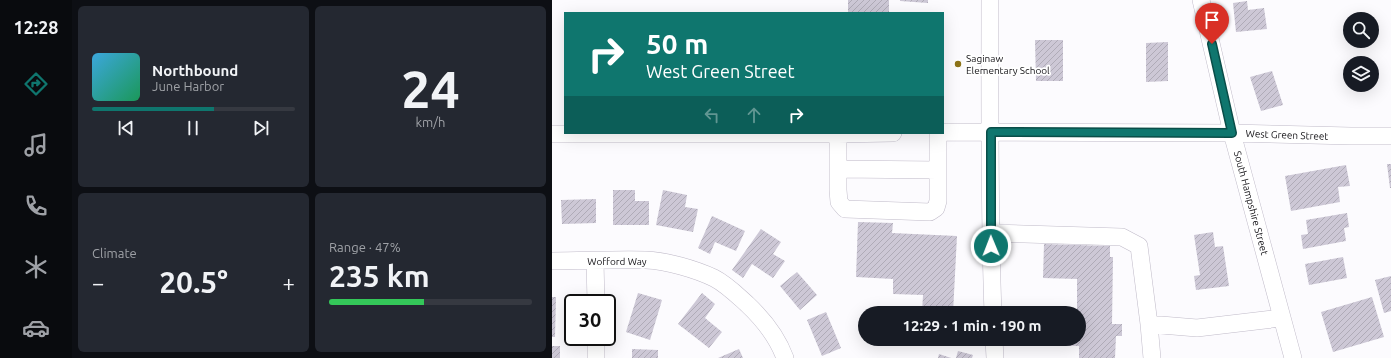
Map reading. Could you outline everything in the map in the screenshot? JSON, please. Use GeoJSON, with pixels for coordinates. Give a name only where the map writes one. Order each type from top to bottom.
{"type":"FeatureCollection","features":[{"type":"Feature","properties":{"kind":"street"},"geometry":{"type":"LineString","coordinates":[[990,0],[990,233],[993,306]]}},
{"type":"Feature","properties":{"kind":"street","name":"South Hampshire Street"},"geometry":{"type":"LineString","coordinates":[[1201,0],[1232,133],[1293,358]]}},
{"type":"Feature","properties":{"kind":"street","name":"West Green Street"},"geometry":{"type":"LineString","coordinates":[[944,132],[1232,133],[1391,136]]}},
{"type":"Feature","properties":{"kind":"street"},"geometry":{"type":"LineString","coordinates":[[552,134],[838,134],[839,202],[845,209],[930,212],[936,208],[938,201],[938,134]]}},
{"type":"Feature","properties":{"kind":"street"},"geometry":{"type":"LineString","coordinates":[[838,169],[938,170]]}},
{"type":"Feature","properties":{"kind":"street"},"geometry":{"type":"LineString","coordinates":[[990,233],[1122,237],[1139,246],[1152,358]]}},
{"type":"Feature","properties":{"kind":"street","name":"Wofford Way"},"geometry":{"type":"LineString","coordinates":[[552,261],[648,260],[686,268],[714,278],[733,292],[762,319],[780,344],[785,358]]}},
{"type":"Feature","properties":{"kind":"street"},"geometry":{"type":"LineString","coordinates":[[595,261],[596,294]]}},
{"type":"Feature","properties":{"kind":"street"},"geometry":{"type":"LineString","coordinates":[[1149,324],[1197,328],[1282,318]]}},
{"type":"Feature","properties":{"kind":"street"},"geometry":{"type":"LineString","coordinates":[[596,346],[596,358]]}},
{"type":"Feature","properties":{"kind":"street"},"geometry":{"type":"LineString","coordinates":[[994,346],[995,358]]}},
{"type":"Feature","properties":{"kind":"building"},"geometry":{"type":"Polygon","coordinates":[[[848,0],[889,0],[889,12],[848,12],[848,0]]]}},
{"type":"Feature","properties":{"kind":"building"},"geometry":{"type":"Polygon","coordinates":[[[928,0],[928,3],[900,1],[928,0]]]}},
{"type":"Feature","properties":{"kind":"building"},"geometry":{"type":"Polygon","coordinates":[[[1247,1],[1248,10],[1264,8],[1267,29],[1236,32],[1233,3],[1247,1]]]}},
{"type":"Feature","properties":{"kind":"building"},"geometry":{"type":"Polygon","coordinates":[[[1035,40],[1063,40],[1063,81],[1036,81],[1035,40]]]}},
{"type":"Feature","properties":{"kind":"building"},"geometry":{"type":"Polygon","coordinates":[[[1168,42],[1168,81],[1146,82],[1146,43],[1168,42]]]}},
{"type":"Feature","properties":{"kind":"building"},"geometry":{"type":"Polygon","coordinates":[[[1272,71],[1283,105],[1261,111],[1250,77],[1272,71]]]}},
{"type":"Feature","properties":{"kind":"building"},"geometry":{"type":"Polygon","coordinates":[[[1387,164],[1391,164],[1391,188],[1390,188],[1387,164]]]}},
{"type":"Feature","properties":{"kind":"building"},"geometry":{"type":"Polygon","coordinates":[[[1346,165],[1350,186],[1338,187],[1340,202],[1291,211],[1285,176],[1346,165]]]}},
{"type":"Feature","properties":{"kind":"building"},"geometry":{"type":"Polygon","coordinates":[[[613,190],[635,190],[635,201],[649,201],[649,225],[613,225],[613,190]]]}},
{"type":"Feature","properties":{"kind":"building"},"geometry":{"type":"Polygon","coordinates":[[[663,190],[687,195],[685,207],[698,209],[693,232],[656,225],[663,190]]]}},
{"type":"Feature","properties":{"kind":"building"},"geometry":{"type":"Polygon","coordinates":[[[596,199],[596,223],[562,224],[561,200],[596,199]]]}},
{"type":"Feature","properties":{"kind":"building"},"geometry":{"type":"Polygon","coordinates":[[[1347,213],[1349,227],[1344,228],[1346,241],[1303,249],[1301,235],[1308,234],[1306,220],[1347,213]]]}},
{"type":"Feature","properties":{"kind":"building"},"geometry":{"type":"Polygon","coordinates":[[[712,216],[745,231],[736,251],[715,242],[710,254],[698,248],[712,216]]]}},
{"type":"Feature","properties":{"kind":"building"},"geometry":{"type":"Polygon","coordinates":[[[858,222],[893,223],[892,233],[957,236],[953,306],[922,306],[923,295],[893,294],[893,279],[856,277],[858,222]]]}},
{"type":"Feature","properties":{"kind":"building"},"geometry":{"type":"Polygon","coordinates":[[[761,229],[781,242],[773,254],[785,261],[773,278],[752,264],[743,278],[732,270],[761,229]]]}},
{"type":"Feature","properties":{"kind":"building"},"geometry":{"type":"Polygon","coordinates":[[[1213,232],[1215,247],[1223,246],[1229,286],[1196,290],[1194,276],[1200,275],[1194,235],[1213,232]]]}},
{"type":"Feature","properties":{"kind":"building"},"geometry":{"type":"Polygon","coordinates":[[[1044,244],[1110,246],[1110,257],[1113,257],[1112,324],[1122,324],[1122,336],[1116,336],[1115,358],[1079,358],[1079,346],[1086,346],[1086,306],[1077,306],[1077,279],[1043,278],[1044,244]]]}},
{"type":"Feature","properties":{"kind":"building"},"geometry":{"type":"Polygon","coordinates":[[[1343,257],[1347,278],[1309,285],[1305,264],[1343,257]]]}},
{"type":"Feature","properties":{"kind":"building"},"geometry":{"type":"Polygon","coordinates":[[[797,272],[817,295],[800,310],[780,286],[797,272]]]}},
{"type":"Feature","properties":{"kind":"building"},"geometry":{"type":"Polygon","coordinates":[[[1391,276],[1391,311],[1384,313],[1375,280],[1391,276]]]}},
{"type":"Feature","properties":{"kind":"building"},"geometry":{"type":"Polygon","coordinates":[[[638,293],[662,300],[650,340],[626,332],[638,293]]]}},
{"type":"Feature","properties":{"kind":"building"},"geometry":{"type":"Polygon","coordinates":[[[702,293],[715,304],[705,318],[722,332],[709,348],[678,324],[702,293]]]}},
{"type":"Feature","properties":{"kind":"building"},"geometry":{"type":"Polygon","coordinates":[[[552,297],[556,297],[555,337],[552,337],[552,297]]]}},
{"type":"Feature","properties":{"kind":"building"},"geometry":{"type":"Polygon","coordinates":[[[1372,297],[1384,337],[1333,352],[1321,312],[1372,297]]]}},
{"type":"Feature","properties":{"kind":"building"},"geometry":{"type":"Polygon","coordinates":[[[826,312],[841,348],[822,356],[807,320],[826,312]]]}},
{"type":"Feature","properties":{"kind":"building"},"geometry":{"type":"Polygon","coordinates":[[[552,346],[560,346],[560,358],[552,358],[552,346]]]}},
{"type":"Feature","properties":{"kind":"building"},"geometry":{"type":"Polygon","coordinates":[[[632,349],[658,350],[658,358],[632,358],[632,349]]]}},
{"type":"Feature","properties":{"kind":"building"},"geometry":{"type":"Polygon","coordinates":[[[739,349],[743,358],[718,358],[739,349]]]}},
{"type":"Feature","properties":{"kind":"building"},"geometry":{"type":"Polygon","coordinates":[[[958,351],[973,355],[972,358],[956,358],[958,351]]]}},
{"type":"Feature","properties":{"kind":"building"},"geometry":{"type":"Polygon","coordinates":[[[939,354],[951,358],[938,358],[939,354]]]}},
{"type":"Feature","properties":{"kind":"place","name":"Saginaw Elementary School"},"geometry":{"type":"Point","coordinates":[958,64]}},
{"type":"Feature","properties":{"kind":"route"},"geometry":{"type":"LineString","coordinates":[[991,246],[991,132],[1232,133],[1212,44]]}}]}
